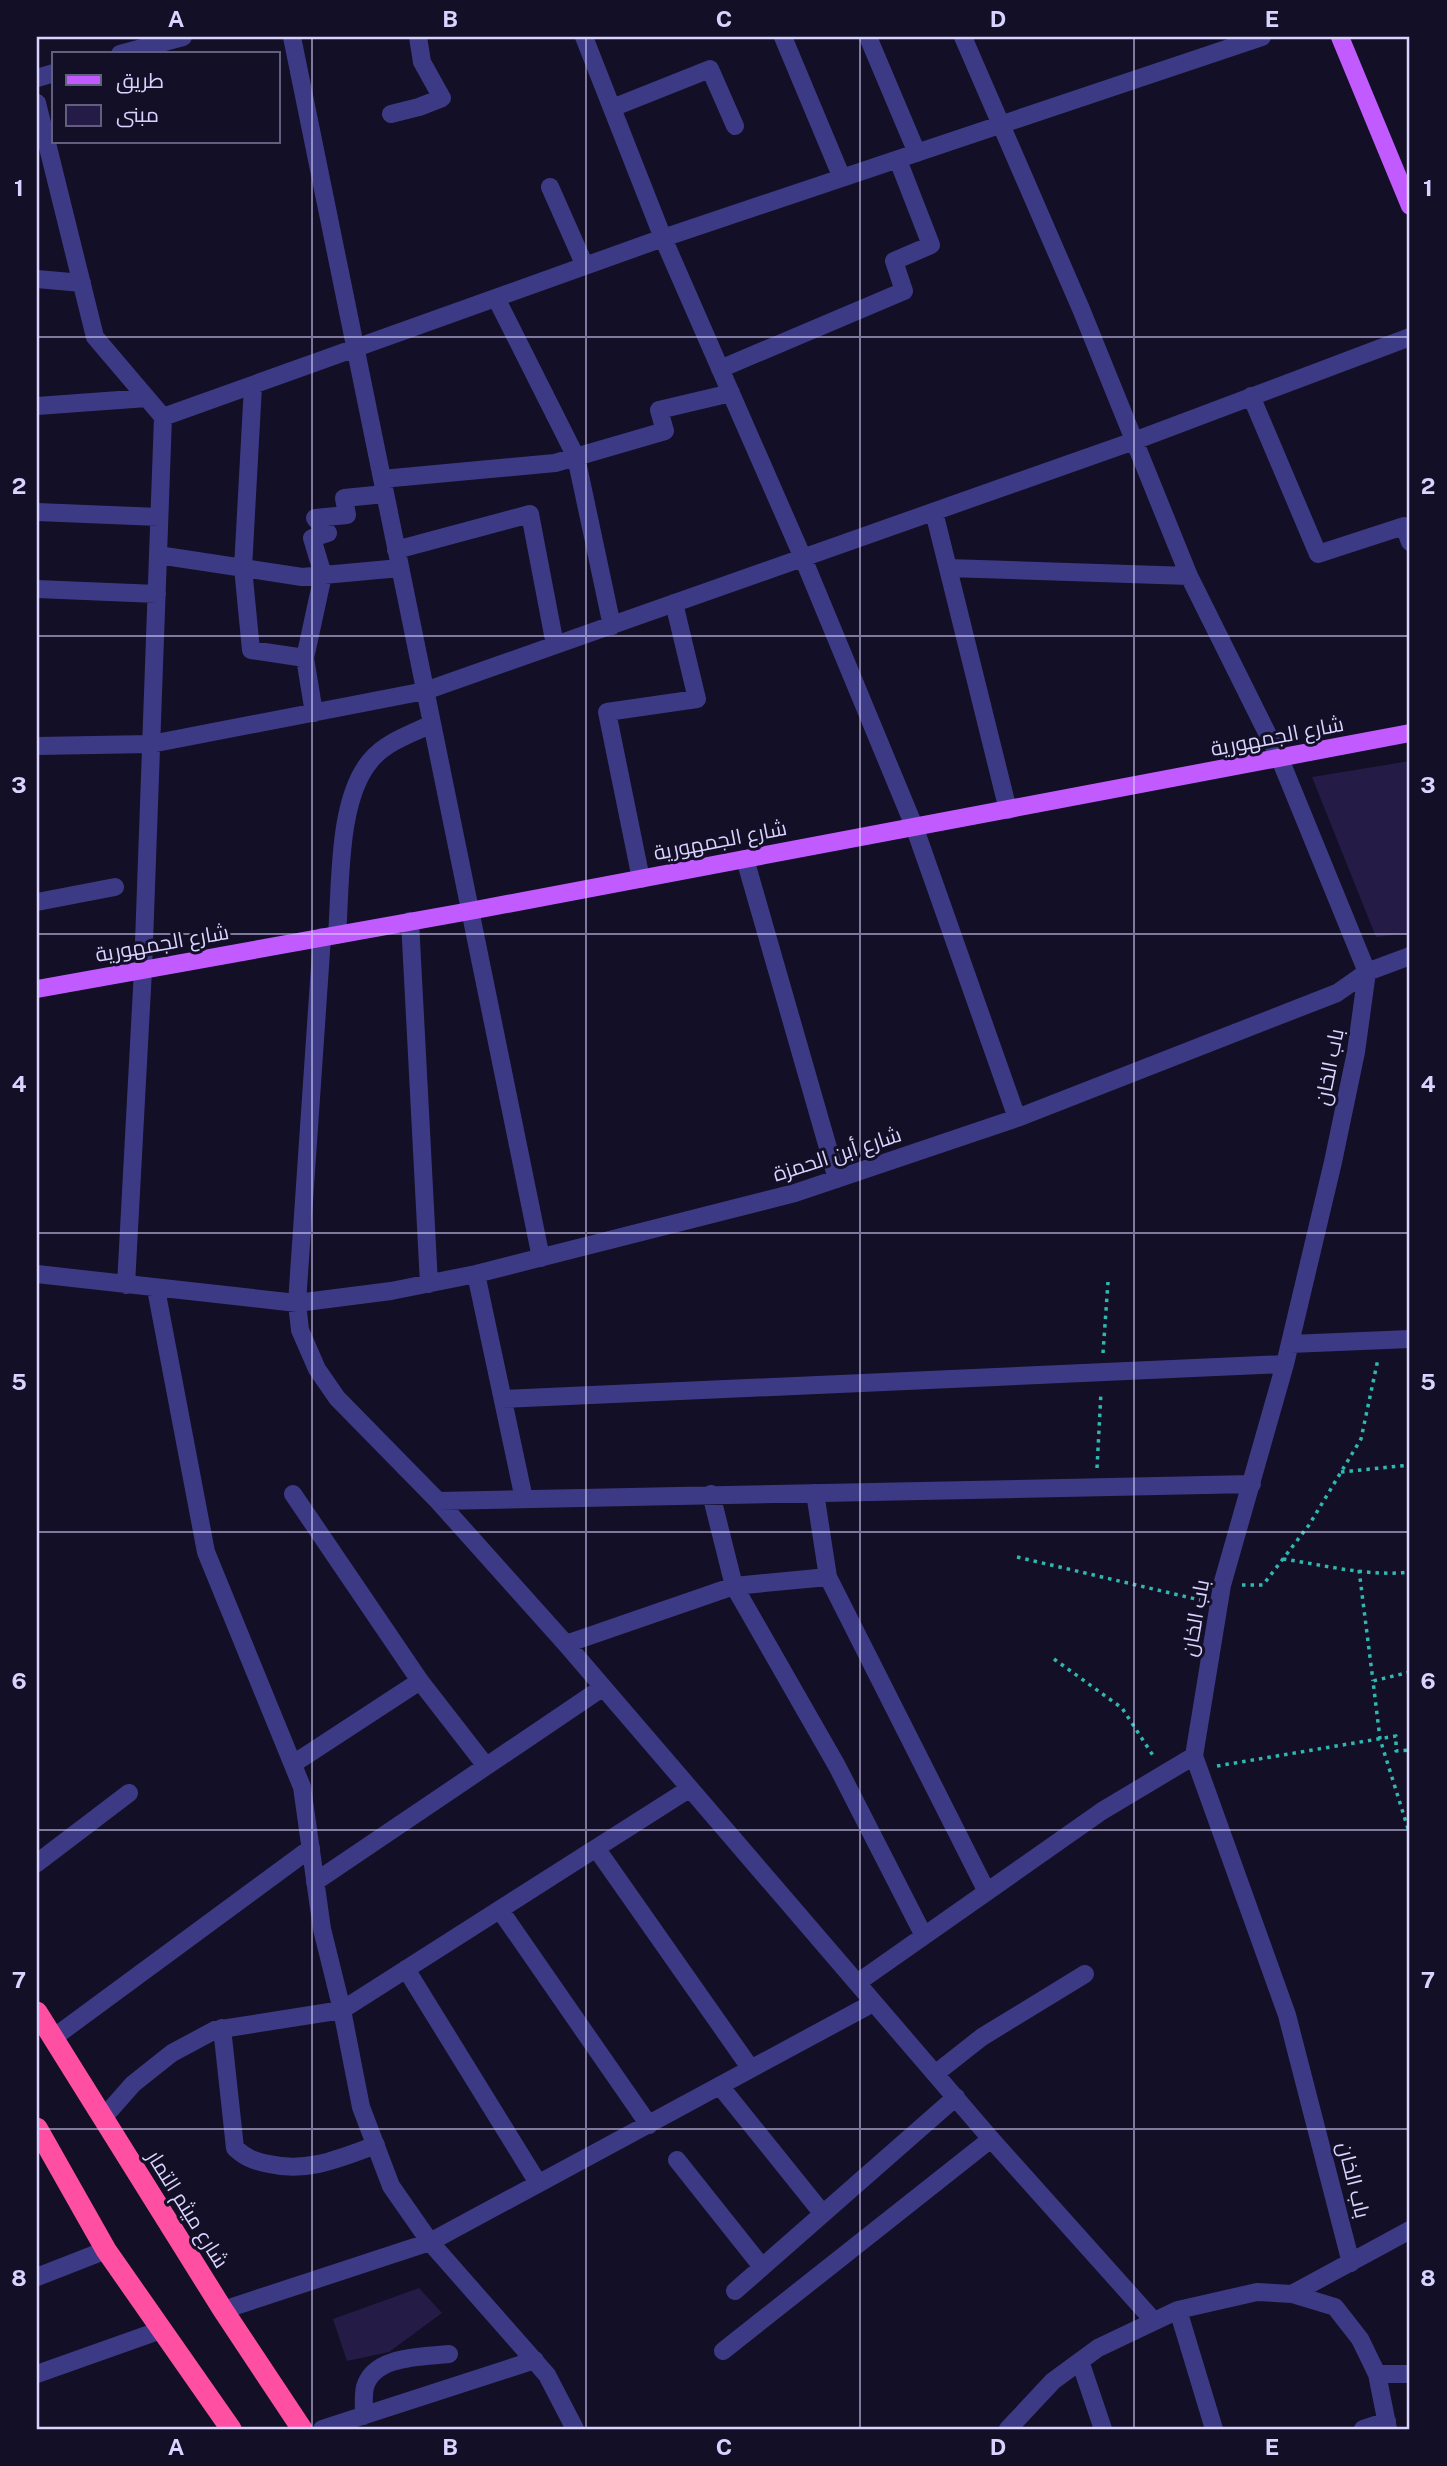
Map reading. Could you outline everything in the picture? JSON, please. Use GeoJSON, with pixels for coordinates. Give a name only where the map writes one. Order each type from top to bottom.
{"type":"FeatureCollection","features":[{"type":"Feature","properties":{"kind":"highway","name":"شارع ميثم التمار"},"geometry":{"type":"LineString","coordinates":[[37,2012],[223,2310],[302,2429]]}},
{"type":"Feature","properties":{"kind":"highway"},"geometry":{"type":"LineString","coordinates":[[37,2128],[106,2250],[231,2429]]}},
{"type":"Feature","properties":{"kind":"main road"},"geometry":{"type":"LineString","coordinates":[[1340,37],[1410,206]]}},
{"type":"Feature","properties":{"kind":"main road","name":"شارع الجمهورية"},"geometry":{"type":"LineString","coordinates":[[37,989],[470,911],[1410,733]]}},
{"type":"Feature","properties":{"kind":"street"},"geometry":{"type":"LineString","coordinates":[[127,52],[183,37]]}},
{"type":"Feature","properties":{"kind":"street"},"geometry":{"type":"LineString","coordinates":[[292,37],[541,1258]]}},
{"type":"Feature","properties":{"kind":"street"},"geometry":{"type":"LineString","coordinates":[[391,114],[442,98],[422,62],[418,37]]}},
{"type":"Feature","properties":{"kind":"street"},"geometry":{"type":"LineString","coordinates":[[584,37],[663,238],[803,558],[914,827],[1017,1118]]}},
{"type":"Feature","properties":{"kind":"street"},"geometry":{"type":"LineString","coordinates":[[783,37],[842,178]]}},
{"type":"Feature","properties":{"kind":"street"},"geometry":{"type":"LineString","coordinates":[[868,37],[917,153]]}},
{"type":"Feature","properties":{"kind":"street"},"geometry":{"type":"LineString","coordinates":[[963,37],[1189,576],[1280,759],[1367,972]]}},
{"type":"Feature","properties":{"kind":"street"},"geometry":{"type":"LineString","coordinates":[[163,417],[663,238],[1262,37]]}},
{"type":"Feature","properties":{"kind":"street"},"geometry":{"type":"LineString","coordinates":[[612,108],[710,69],[735,126]]}},
{"type":"Feature","properties":{"kind":"street"},"geometry":{"type":"LineString","coordinates":[[37,103],[95,337],[163,417],[143,970],[126,1285]]}},
{"type":"Feature","properties":{"kind":"street"},"geometry":{"type":"LineString","coordinates":[[720,369],[904,291],[894,261],[931,245],[898,160]]}},
{"type":"Feature","properties":{"kind":"street"},"geometry":{"type":"LineString","coordinates":[[550,187],[585,266]]}},
{"type":"Feature","properties":{"kind":"street"},"geometry":{"type":"LineString","coordinates":[[37,279],[82,283]]}},
{"type":"Feature","properties":{"kind":"street"},"geometry":{"type":"LineString","coordinates":[[496,299],[576,457],[612,626]]}},
{"type":"Feature","properties":{"kind":"street"},"geometry":{"type":"LineString","coordinates":[[37,746],[151,744],[425,691],[1134,441],[1410,337]]}},
{"type":"Feature","properties":{"kind":"street"},"geometry":{"type":"LineString","coordinates":[[253,386],[243,568],[251,650],[305,658]]}},
{"type":"Feature","properties":{"kind":"street"},"geometry":{"type":"LineString","coordinates":[[314,713],[305,658],[323,575],[312,538],[328,533],[315,518],[347,515],[344,498],[383,487],[555,463],[665,431],[659,410],[731,393]]}},
{"type":"Feature","properties":{"kind":"street"},"geometry":{"type":"LineString","coordinates":[[1251,396],[1318,554],[1404,526],[1410,542]]}},
{"type":"Feature","properties":{"kind":"street"},"geometry":{"type":"LineString","coordinates":[[37,406],[147,398]]}},
{"type":"Feature","properties":{"kind":"street"},"geometry":{"type":"LineString","coordinates":[[37,512],[159,517]]}},
{"type":"Feature","properties":{"kind":"street"},"geometry":{"type":"LineString","coordinates":[[934,512],[1008,810]]}},
{"type":"Feature","properties":{"kind":"street"},"geometry":{"type":"LineString","coordinates":[[158,555],[302,577],[323,575],[398,559],[530,514],[555,645]]}},
{"type":"Feature","properties":{"kind":"street"},"geometry":{"type":"LineString","coordinates":[[948,568],[1189,576]]}},
{"type":"Feature","properties":{"kind":"street"},"geometry":{"type":"LineString","coordinates":[[37,589],[157,594]]}},
{"type":"Feature","properties":{"kind":"street"},"geometry":{"type":"LineString","coordinates":[[641,879],[607,712],[696,699],[674,603]]}},
{"type":"Feature","properties":{"kind":"street"},"geometry":{"type":"LineString","coordinates":[[432,724],[394,741],[371,760],[356,785],[346,816],[330,936],[297,1303],[300,1330],[313,1359],[337,1398],[438,1501],[566,1644],[991,2139],[1153,2320]]}},
{"type":"Feature","properties":{"kind":"street"},"geometry":{"type":"LineString","coordinates":[[745,859],[837,1179]]}},
{"type":"Feature","properties":{"kind":"street"},"geometry":{"type":"LineString","coordinates":[[37,902],[115,887]]}},
{"type":"Feature","properties":{"kind":"street"},"geometry":{"type":"LineString","coordinates":[[410,921],[429,1284]]}},
{"type":"Feature","properties":{"kind":"street","name":"شارع أبن الحمزة"},"geometry":{"type":"LineString","coordinates":[[37,1275],[297,1303],[429,1284],[475,1274],[795,1193],[1017,1118],[1337,993],[1367,972],[1410,956]]}},
{"type":"Feature","properties":{"kind":"street","name":"باب الخان"},"geometry":{"type":"LineString","coordinates":[[1351,2263],[1287,2015],[1196,1763],[1222,1585],[1290,1344],[1356,1052],[1367,972]]}},
{"type":"Feature","properties":{"kind":"street"},"geometry":{"type":"LineString","coordinates":[[475,1274],[524,1499]]}},
{"type":"Feature","properties":{"kind":"street"},"geometry":{"type":"LineString","coordinates":[[156,1289],[206,1552],[302,1787],[322,1929],[342,2010],[361,2107],[391,2186],[429,2242],[547,2375],[575,2429]]}},
{"type":"Feature","properties":{"kind":"street"},"geometry":{"type":"LineString","coordinates":[[1290,1344],[1410,1339]]}},
{"type":"Feature","properties":{"kind":"street"},"geometry":{"type":"LineString","coordinates":[[502,1399],[1285,1364]]}},
{"type":"Feature","properties":{"kind":"street"},"geometry":{"type":"LineString","coordinates":[[438,1501],[1252,1484]]}},
{"type":"Feature","properties":{"kind":"street"},"geometry":{"type":"LineString","coordinates":[[815,1493],[828,1577],[987,1892]]}},
{"type":"Feature","properties":{"kind":"street"},"geometry":{"type":"LineString","coordinates":[[293,1494],[420,1681],[486,1766]]}},
{"type":"Feature","properties":{"kind":"street"},"geometry":{"type":"LineString","coordinates":[[711,1494],[734,1587],[837,1766],[923,1936]]}},
{"type":"Feature","properties":{"kind":"street"},"geometry":{"type":"LineString","coordinates":[[566,1644],[734,1587],[828,1577]]}},
{"type":"Feature","properties":{"kind":"street"},"geometry":{"type":"LineString","coordinates":[[293,1764],[420,1681]]}},
{"type":"Feature","properties":{"kind":"street"},"geometry":{"type":"LineString","coordinates":[[315,1882],[603,1688]]}},
{"type":"Feature","properties":{"kind":"street"},"geometry":{"type":"LineString","coordinates":[[857,1983],[1102,1811],[1165,1774],[1196,1763]]}},
{"type":"Feature","properties":{"kind":"street"},"geometry":{"type":"LineString","coordinates":[[103,2118],[133,2084],[172,2053],[222,2028],[342,2010],[689,1789]]}},
{"type":"Feature","properties":{"kind":"street"},"geometry":{"type":"LineString","coordinates":[[37,1863],[129,1793]]}},
{"type":"Feature","properties":{"kind":"street"},"geometry":{"type":"LineString","coordinates":[[53,2038],[311,1848]]}},
{"type":"Feature","properties":{"kind":"street"},"geometry":{"type":"LineString","coordinates":[[596,1848],[751,2069]]}},
{"type":"Feature","properties":{"kind":"street"},"geometry":{"type":"LineString","coordinates":[[500,1910],[649,2125]]}},
{"type":"Feature","properties":{"kind":"street"},"geometry":{"type":"LineString","coordinates":[[406,1969],[538,2183]]}},
{"type":"Feature","properties":{"kind":"street"},"geometry":{"type":"LineString","coordinates":[[935,2074],[982,2038],[1085,1974]]}},
{"type":"Feature","properties":{"kind":"street"},"geometry":{"type":"LineString","coordinates":[[223,2310],[429,2242],[873,2003]]}},
{"type":"Feature","properties":{"kind":"street"},"geometry":{"type":"LineString","coordinates":[[222,2028],[235,2148],[246,2158],[282,2167],[308,2167],[376,2145]]}},
{"type":"Feature","properties":{"kind":"street"},"geometry":{"type":"LineString","coordinates":[[720,2085],[823,2214]]}},
{"type":"Feature","properties":{"kind":"street"},"geometry":{"type":"LineString","coordinates":[[735,2291],[956,2097]]}},
{"type":"Feature","properties":{"kind":"street"},"geometry":{"type":"LineString","coordinates":[[723,2351],[991,2139]]}},
{"type":"Feature","properties":{"kind":"street"},"geometry":{"type":"LineString","coordinates":[[677,2160],[762,2267]]}},
{"type":"Feature","properties":{"kind":"street"},"geometry":{"type":"LineString","coordinates":[[1292,2294],[1410,2230]]}},
{"type":"Feature","properties":{"kind":"street"},"geometry":{"type":"LineString","coordinates":[[37,2277],[106,2250]]}},
{"type":"Feature","properties":{"kind":"street"},"geometry":{"type":"LineString","coordinates":[[1008,2429],[1053,2381],[1098,2348],[1178,2310],[1256,2292],[1292,2294],[1335,2307],[1360,2339],[1377,2374],[1388,2425],[1363,2429]]}},
{"type":"Feature","properties":{"kind":"street"},"geometry":{"type":"LineString","coordinates":[[1178,2310],[1214,2429]]}},
{"type":"Feature","properties":{"kind":"street"},"geometry":{"type":"LineString","coordinates":[[37,2374],[161,2330]]}},
{"type":"Feature","properties":{"kind":"street"},"geometry":{"type":"LineString","coordinates":[[364,2416],[365,2387],[374,2373],[392,2362],[449,2354]]}},
{"type":"Feature","properties":{"kind":"street"},"geometry":{"type":"LineString","coordinates":[[322,2429],[534,2360]]}},
{"type":"Feature","properties":{"kind":"street"},"geometry":{"type":"LineString","coordinates":[[1080,2361],[1103,2429]]}},
{"type":"Feature","properties":{"kind":"street"},"geometry":{"type":"LineString","coordinates":[[1377,2374],[1410,2374]]}},
{"type":"Feature","properties":{"kind":"path"},"geometry":{"type":"LineString","coordinates":[[1222,1585],[1263,1585],[1309,1525],[1362,1439],[1382,1340]]}},
{"type":"Feature","properties":{"kind":"path"},"geometry":{"type":"LineString","coordinates":[[1341,1472],[1410,1465]]}},
{"type":"Feature","properties":{"kind":"path"},"geometry":{"type":"LineString","coordinates":[[1017,1557],[1219,1605]]}},
{"type":"Feature","properties":{"kind":"path"},"geometry":{"type":"LineString","coordinates":[[1283,1559],[1398,1574],[1410,1572]]}},
{"type":"Feature","properties":{"kind":"path"},"geometry":{"type":"LineString","coordinates":[[1359,1570],[1380,1739],[1410,1835]]}},
{"type":"Feature","properties":{"kind":"path"},"geometry":{"type":"LineString","coordinates":[[1054,1659],[1122,1708],[1165,1774]]}},
{"type":"Feature","properties":{"kind":"path"},"geometry":{"type":"LineString","coordinates":[[1373,1681],[1410,1672]]}},
{"type":"Feature","properties":{"kind":"path"},"geometry":{"type":"LineString","coordinates":[[1196,1763],[1396,1736],[1396,1752],[1410,1750]]}},
{"type":"Feature","properties":{"kind":"path"},"geometry":{"type":"LineString","coordinates":[[1410,1952],[1410,1986]]}},
{"type":"Feature","properties":{"kind":"building"},"geometry":{"type":"Polygon","coordinates":[[[1410,761],[1410,933],[1376,937],[1312,777],[1410,761]]]}},
{"type":"Feature","properties":{"kind":"building"},"geometry":{"type":"Polygon","coordinates":[[[419,2288],[442,2313],[389,2352],[347,2361],[333,2319],[419,2288]]]}}]}
